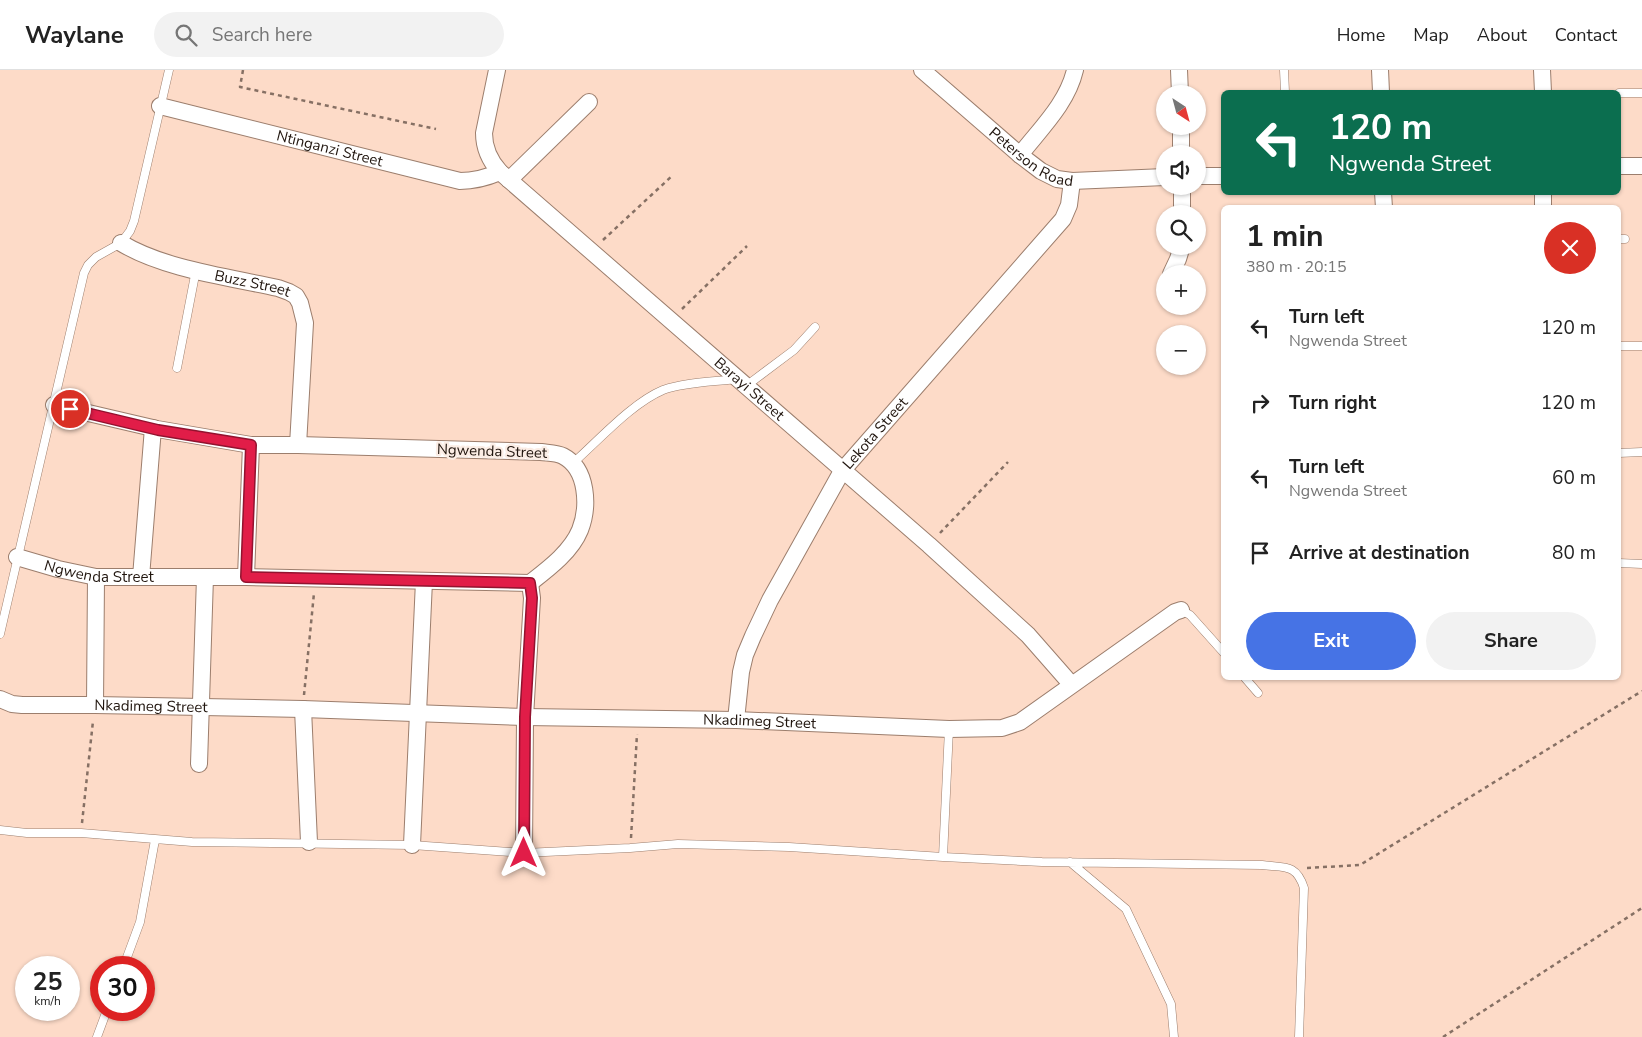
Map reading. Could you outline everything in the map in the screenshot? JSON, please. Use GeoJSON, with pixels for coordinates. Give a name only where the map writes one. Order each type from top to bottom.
{"type":"FeatureCollection","features":[{"type":"Feature","properties":{"kind":"street","name":"Barayi Street"},"geometry":{"type":"LineString","coordinates":[[497,70],[484,133],[484,143],[488,156],[505,176],[929,546],[1028,635],[1071,684]]}},
{"type":"Feature","properties":{"kind":"street","name":"Peterson Road"},"geometry":{"type":"LineString","coordinates":[[922,70],[1041,172],[1072,181],[1156,177]]}},
{"type":"Feature","properties":{"kind":"street"},"geometry":{"type":"LineString","coordinates":[[1020,155],[1065,98],[1072,82],[1074,70]]}},
{"type":"Feature","properties":{"kind":"street"},"geometry":{"type":"LineString","coordinates":[[1179,70],[1180,85]]}},
{"type":"Feature","properties":{"kind":"street"},"geometry":{"type":"LineString","coordinates":[[1380,70],[1380,90]]}},
{"type":"Feature","properties":{"kind":"street"},"geometry":{"type":"LineString","coordinates":[[1542,70],[1543,90]]}},
{"type":"Feature","properties":{"kind":"street"},"geometry":{"type":"LineString","coordinates":[[505,176],[589,102]]}},
{"type":"Feature","properties":{"kind":"street","name":"Ntinganzi Street"},"geometry":{"type":"LineString","coordinates":[[160,106],[460,180],[472,181],[505,176]]}},
{"type":"Feature","properties":{"kind":"street"},"geometry":{"type":"LineString","coordinates":[[1621,166],[1642,166]]}},
{"type":"Feature","properties":{"kind":"street"},"geometry":{"type":"LineString","coordinates":[[1206,176],[1221,176]]}},
{"type":"Feature","properties":{"kind":"street","name":"Lekota Street"},"geometry":{"type":"LineString","coordinates":[[736,720],[741,672],[753,636],[770,600],[842,471],[1063,219],[1069,205],[1072,181]]}},
{"type":"Feature","properties":{"kind":"street","name":"Buzz Street"},"geometry":{"type":"LineString","coordinates":[[121,243],[144,255],[196,270],[289,292],[296,296],[300,303],[305,323],[298,445]]}},
{"type":"Feature","properties":{"kind":"street","name":"Ngwenda Street"},"geometry":{"type":"LineString","coordinates":[[54,405],[153,428],[251,445],[541,452],[562,455],[573,463]]}},
{"type":"Feature","properties":{"kind":"street"},"geometry":{"type":"LineString","coordinates":[[141,577],[153,428]]}},
{"type":"Feature","properties":{"kind":"street"},"geometry":{"type":"LineString","coordinates":[[246,577],[251,445]]}},
{"type":"Feature","properties":{"kind":"street"},"geometry":{"type":"LineString","coordinates":[[524,853],[525,717],[532,598],[530,583],[553,565],[580,530],[584,511],[585,489],[580,474],[573,463]]}},
{"type":"Feature","properties":{"kind":"street","name":"Ngwenda Street"},"geometry":{"type":"LineString","coordinates":[[18,557],[58,569],[96,577],[246,577],[530,583]]}},
{"type":"Feature","properties":{"kind":"street"},"geometry":{"type":"LineString","coordinates":[[94,705],[96,577]]}},
{"type":"Feature","properties":{"kind":"street"},"geometry":{"type":"LineString","coordinates":[[199,764],[206,577]]}},
{"type":"Feature","properties":{"kind":"street"},"geometry":{"type":"LineString","coordinates":[[412,845],[424,581]]}},
{"type":"Feature","properties":{"kind":"street","name":"Nkadimeg Street"},"geometry":{"type":"LineString","coordinates":[[0,699],[22,706],[94,705],[303,709],[638,720],[736,720],[949,729],[1002,728],[1012,726],[1032,713],[1071,684],[1180,610]]}},
{"type":"Feature","properties":{"kind":"street"},"geometry":{"type":"LineString","coordinates":[[303,709],[309,842]]}},
{"type":"Feature","properties":{"kind":"lane"},"geometry":{"type":"LineString","coordinates":[[0,634],[84,274],[88,265],[96,257],[121,243],[130,231],[134,221],[169,70]]}},
{"type":"Feature","properties":{"kind":"lane"},"geometry":{"type":"LineString","coordinates":[[1284,70],[1285,90]]}},
{"type":"Feature","properties":{"kind":"lane"},"geometry":{"type":"LineString","coordinates":[[1621,93],[1642,93]]}},
{"type":"Feature","properties":{"kind":"lane"},"geometry":{"type":"LineString","coordinates":[[177,368],[196,270]]}},
{"type":"Feature","properties":{"kind":"lane"},"geometry":{"type":"LineString","coordinates":[[573,463],[632,410],[653,396],[664,390],[678,387],[741,383],[794,350],[815,327]]}},
{"type":"Feature","properties":{"kind":"lane"},"geometry":{"type":"LineString","coordinates":[[1621,346],[1642,346]]}},
{"type":"Feature","properties":{"kind":"lane"},"geometry":{"type":"LineString","coordinates":[[1621,453],[1642,452]]}},
{"type":"Feature","properties":{"kind":"lane"},"geometry":{"type":"LineString","coordinates":[[1621,563],[1642,564]]}},
{"type":"Feature","properties":{"kind":"lane"},"geometry":{"type":"LineString","coordinates":[[1180,610],[1190,615],[1221,650]]}},
{"type":"Feature","properties":{"kind":"lane"},"geometry":{"type":"LineString","coordinates":[[1247,680],[1258,693]]}},
{"type":"Feature","properties":{"kind":"lane"},"geometry":{"type":"LineString","coordinates":[[943,857],[949,729]]}},
{"type":"Feature","properties":{"kind":"lane"},"geometry":{"type":"LineString","coordinates":[[0,830],[27,833],[81,833],[155,840],[412,845],[524,853],[678,844],[771,846],[943,857],[1070,862],[1262,865],[1293,869],[1298,874],[1304,888],[1299,1037]]}},
{"type":"Feature","properties":{"kind":"lane"},"geometry":{"type":"LineString","coordinates":[[128,956],[140,922],[155,840]]}},
{"type":"Feature","properties":{"kind":"lane"},"geometry":{"type":"LineString","coordinates":[[1070,862],[1126,910],[1171,1004],[1174,1037]]}},
{"type":"Feature","properties":{"kind":"lane"},"geometry":{"type":"LineString","coordinates":[[97,1037],[103,1021]]}},
{"type":"Feature","properties":{"kind":"path"},"geometry":{"type":"LineString","coordinates":[[243,70],[240,87],[436,129]]}},
{"type":"Feature","properties":{"kind":"path"},"geometry":{"type":"LineString","coordinates":[[591,251],[673,175]]}},
{"type":"Feature","properties":{"kind":"path"},"geometry":{"type":"LineString","coordinates":[[670,321],[747,246]]}},
{"type":"Feature","properties":{"kind":"path"},"geometry":{"type":"LineString","coordinates":[[929,546],[1008,462]]}},
{"type":"Feature","properties":{"kind":"path"},"geometry":{"type":"LineString","coordinates":[[303,709],[315,578]]}},
{"type":"Feature","properties":{"kind":"path"},"geometry":{"type":"LineString","coordinates":[[1293,869],[1360,865],[1642,691]]}},
{"type":"Feature","properties":{"kind":"path"},"geometry":{"type":"LineString","coordinates":[[81,833],[94,705]]}},
{"type":"Feature","properties":{"kind":"path"},"geometry":{"type":"LineString","coordinates":[[630,848],[638,720]]}},
{"type":"Feature","properties":{"kind":"path"},"geometry":{"type":"LineString","coordinates":[[1443,1037],[1642,908]]}},
{"type":"Feature","properties":{"kind":"route"},"geometry":{"type":"LineString","coordinates":[[70,409],[158,430],[251,445],[246,577],[530,583],[532,598],[525,717],[524,853]]}}]}
